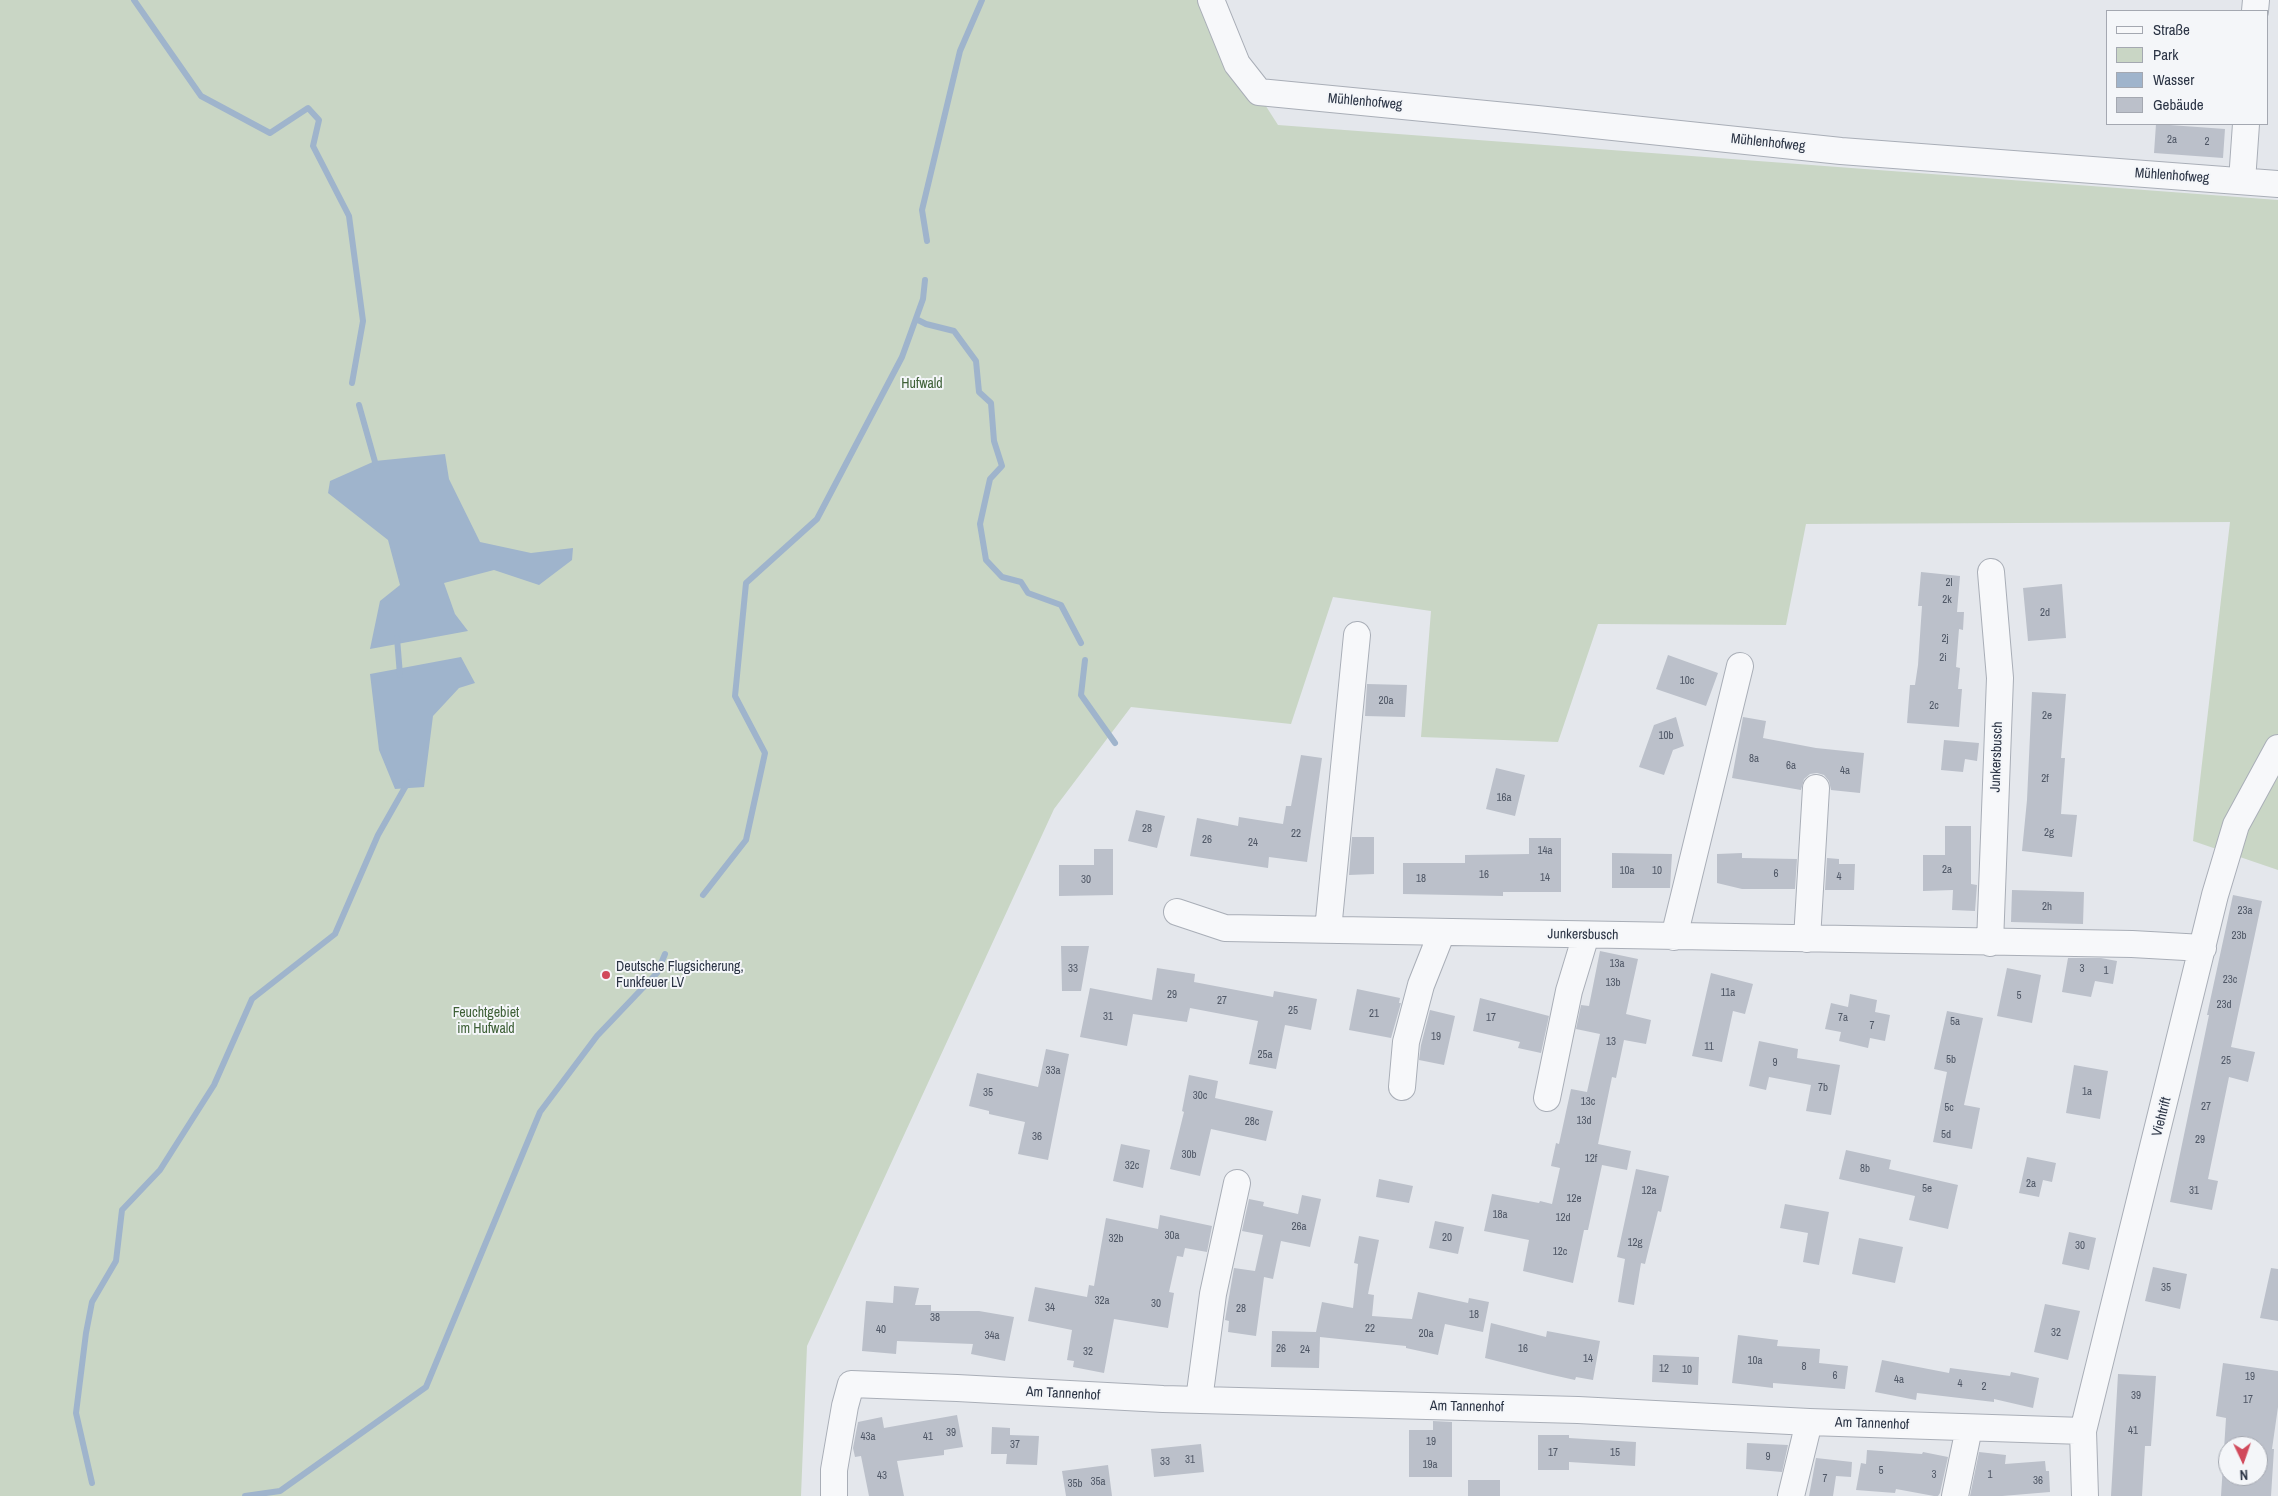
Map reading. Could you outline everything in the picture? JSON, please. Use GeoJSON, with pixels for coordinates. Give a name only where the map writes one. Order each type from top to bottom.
{"type":"FeatureCollection","features":[{"type":"Feature","properties":{"kind":"street","name":"Mühlenhofweg"},"geometry":{"type":"LineString","coordinates":[[1211,0],[1237,64],[1259,92],[1841,151],[2278,184]]}},
{"type":"Feature","properties":{"kind":"street"},"geometry":{"type":"LineString","coordinates":[[2242,181],[2246,125]]}},
{"type":"Feature","properties":{"kind":"street","name":"Junkersbusch"},"geometry":{"type":"LineString","coordinates":[[1990,943],[2000,678],[1991,572]]}},
{"type":"Feature","properties":{"kind":"street"},"geometry":{"type":"LineString","coordinates":[[1328,930],[1357,634]]}},
{"type":"Feature","properties":{"kind":"street"},"geometry":{"type":"LineString","coordinates":[[1674,937],[1740,666]]}},
{"type":"Feature","properties":{"kind":"street","name":"Viehtrift"},"geometry":{"type":"LineString","coordinates":[[2085,1496],[2083,1431],[2203,948],[2236,825],[2278,748]]}},
{"type":"Feature","properties":{"kind":"street"},"geometry":{"type":"LineString","coordinates":[[1808,939],[1816,788]]}},
{"type":"Feature","properties":{"kind":"street","name":"Junkersbusch"},"geometry":{"type":"LineString","coordinates":[[1177,912],[1225,928],[1990,943],[2132,944],[2203,948]]}},
{"type":"Feature","properties":{"kind":"street"},"geometry":{"type":"LineString","coordinates":[[1402,1087],[1406,1042],[1421,985],[1442,932]]}},
{"type":"Feature","properties":{"kind":"street"},"geometry":{"type":"LineString","coordinates":[[1547,1098],[1569,991],[1586,935]]}},
{"type":"Feature","properties":{"kind":"street"},"geometry":{"type":"LineString","coordinates":[[1199,1400],[1213,1294],[1237,1183]]}},
{"type":"Feature","properties":{"kind":"street","name":"Am Tannenhof"},"geometry":{"type":"LineString","coordinates":[[834,1496],[834,1470],[848,1395],[1199,1400],[1578,1410],[1809,1422],[2083,1431]]}},
{"type":"Feature","properties":{"kind":"street"},"geometry":{"type":"LineString","coordinates":[[1791,1496],[1809,1422]]}},
{"type":"Feature","properties":{"kind":"street"},"geometry":{"type":"LineString","coordinates":[[1955,1496],[1969,1428]]}},
{"type":"Feature","properties":{"kind":"green space","name":"Hufwald"},"geometry":{"type":"Polygon","coordinates":[[[0,0],[1209,0],[1232,53],[1278,125],[2278,200],[2278,870],[2193,841],[2230,522],[1806,524],[1786,625],[1598,624],[1558,742],[1421,737],[1431,611],[1333,597],[1291,724],[1131,707],[1054,809],[807,1346],[801,1496],[0,1496],[0,0]]]}},
{"type":"Feature","properties":{"kind":"water"},"geometry":{"type":"Polygon","coordinates":[[[445,454],[449,479],[480,542],[531,553],[573,548],[572,560],[539,585],[494,570],[444,583],[455,614],[468,631],[370,649],[380,601],[400,585],[388,540],[328,493],[330,481],[375,461],[445,454]]]}},
{"type":"Feature","properties":{"kind":"water"},"geometry":{"type":"Polygon","coordinates":[[[461,657],[475,683],[459,688],[433,716],[424,787],[395,789],[379,750],[370,674],[461,657]]]}},
{"type":"Feature","properties":{"kind":"building"},"geometry":{"type":"Polygon","coordinates":[[[2156,125],[2225,129],[2223,158],[2154,153],[2156,125]]]}},
{"type":"Feature","properties":{"kind":"building"},"geometry":{"type":"Polygon","coordinates":[[[1921,572],[1960,576],[1957,612],[1964,612],[1963,630],[1959,629],[1956,667],[1960,668],[1958,689],[1962,689],[1959,727],[1907,723],[1910,685],[1915,685],[1918,665],[1922,606],[1918,606],[1921,572]]]}},
{"type":"Feature","properties":{"kind":"building"},"geometry":{"type":"Polygon","coordinates":[[[2062,584],[2066,638],[2028,641],[2023,588],[2062,584]]]}},
{"type":"Feature","properties":{"kind":"building"},"geometry":{"type":"Polygon","coordinates":[[[1668,655],[1718,673],[1706,706],[1656,689],[1668,655]]]}},
{"type":"Feature","properties":{"kind":"building"},"geometry":{"type":"Polygon","coordinates":[[[1367,684],[1407,685],[1405,717],[1365,716],[1367,684]]]}},
{"type":"Feature","properties":{"kind":"building"},"geometry":{"type":"Polygon","coordinates":[[[2032,692],[2066,694],[2061,758],[2065,758],[2061,814],[2077,815],[2072,857],[2022,851],[2027,800],[2032,692]]]}},
{"type":"Feature","properties":{"kind":"building"},"geometry":{"type":"Polygon","coordinates":[[[1676,717],[1684,746],[1673,750],[1664,775],[1639,767],[1654,725],[1676,717]]]}},
{"type":"Feature","properties":{"kind":"building"},"geometry":{"type":"Polygon","coordinates":[[[1743,717],[1766,721],[1763,738],[1816,748],[1864,753],[1860,793],[1831,790],[1829,781],[1824,775],[1817,773],[1810,774],[1804,779],[1801,790],[1732,778],[1743,717]]]}},
{"type":"Feature","properties":{"kind":"building"},"geometry":{"type":"Polygon","coordinates":[[[1944,740],[1979,743],[1977,761],[1965,759],[1963,772],[1941,770],[1944,740]]]}},
{"type":"Feature","properties":{"kind":"building"},"geometry":{"type":"Polygon","coordinates":[[[1301,755],[1322,758],[1307,862],[1269,857],[1268,868],[1190,856],[1197,818],[1238,826],[1239,817],[1283,824],[1286,806],[1291,806],[1301,755]]]}},
{"type":"Feature","properties":{"kind":"building"},"geometry":{"type":"Polygon","coordinates":[[[1496,768],[1525,775],[1515,816],[1486,809],[1496,768]]]}},
{"type":"Feature","properties":{"kind":"building"},"geometry":{"type":"Polygon","coordinates":[[[1136,810],[1165,816],[1157,848],[1128,841],[1136,810]]]}},
{"type":"Feature","properties":{"kind":"building"},"geometry":{"type":"Polygon","coordinates":[[[1945,826],[1971,826],[1971,884],[1977,885],[1975,911],[1952,910],[1953,890],[1923,891],[1923,855],[1945,855],[1945,826]]]}},
{"type":"Feature","properties":{"kind":"building"},"geometry":{"type":"Polygon","coordinates":[[[1352,837],[1374,837],[1374,874],[1349,875],[1352,837]]]}},
{"type":"Feature","properties":{"kind":"building"},"geometry":{"type":"Polygon","coordinates":[[[1529,838],[1561,838],[1561,892],[1503,892],[1503,896],[1403,894],[1403,863],[1465,863],[1465,855],[1529,854],[1529,838]]]}},
{"type":"Feature","properties":{"kind":"building"},"geometry":{"type":"Polygon","coordinates":[[[1094,849],[1113,849],[1113,895],[1059,896],[1059,865],[1094,865],[1094,849]]]}},
{"type":"Feature","properties":{"kind":"building"},"geometry":{"type":"Polygon","coordinates":[[[1612,853],[1672,854],[1670,888],[1612,888],[1612,853]]]}},
{"type":"Feature","properties":{"kind":"building"},"geometry":{"type":"Polygon","coordinates":[[[1742,853],[1742,858],[1797,859],[1795,889],[1742,889],[1717,883],[1717,854],[1742,853]]]}},
{"type":"Feature","properties":{"kind":"building"},"geometry":{"type":"Polygon","coordinates":[[[1827,858],[1839,859],[1839,864],[1855,864],[1854,890],[1825,890],[1827,858]]]}},
{"type":"Feature","properties":{"kind":"building"},"geometry":{"type":"Polygon","coordinates":[[[2012,890],[2084,892],[2083,924],[2011,922],[2012,890]]]}},
{"type":"Feature","properties":{"kind":"building"},"geometry":{"type":"Polygon","coordinates":[[[2233,895],[2262,901],[2231,1047],[2255,1052],[2248,1082],[2229,1077],[2208,1179],[2218,1181],[2212,1210],[2170,1202],[2233,895]]]}},
{"type":"Feature","properties":{"kind":"building"},"geometry":{"type":"Polygon","coordinates":[[[1061,946],[1089,946],[1081,991],[1062,991],[1061,946]]]}},
{"type":"Feature","properties":{"kind":"building"},"geometry":{"type":"Polygon","coordinates":[[[1600,951],[1638,959],[1626,1014],[1651,1020],[1646,1044],[1624,1040],[1616,1078],[1612,1077],[1598,1144],[1631,1151],[1627,1170],[1602,1165],[1588,1230],[1584,1230],[1573,1283],[1523,1271],[1529,1240],[1484,1231],[1492,1194],[1552,1204],[1560,1168],[1551,1166],[1556,1143],[1559,1144],[1571,1089],[1587,1092],[1600,1034],[1576,1029],[1581,1005],[1589,1006],[1600,951]]]}},
{"type":"Feature","properties":{"kind":"building"},"geometry":{"type":"Polygon","coordinates":[[[2068,958],[2101,958],[2117,961],[2113,984],[2095,981],[2091,997],[2062,992],[2068,958]]]}},
{"type":"Feature","properties":{"kind":"building"},"geometry":{"type":"Polygon","coordinates":[[[1157,968],[1195,974],[1194,982],[1273,997],[1274,991],[1317,999],[1311,1030],[1285,1025],[1276,1069],[1249,1064],[1258,1021],[1190,1008],[1187,1022],[1133,1014],[1127,1046],[1080,1037],[1090,988],[1152,1000],[1157,968]]]}},
{"type":"Feature","properties":{"kind":"building"},"geometry":{"type":"Polygon","coordinates":[[[2007,968],[2041,975],[2032,1023],[1997,1016],[2007,968]]]}},
{"type":"Feature","properties":{"kind":"building"},"geometry":{"type":"Polygon","coordinates":[[[1711,973],[1753,984],[1745,1014],[1733,1011],[1722,1062],[1692,1056],[1711,973]]]}},
{"type":"Feature","properties":{"kind":"building"},"geometry":{"type":"Polygon","coordinates":[[[1357,989],[1400,998],[1399,1003],[1401,1003],[1391,1038],[1349,1030],[1357,989]]]}},
{"type":"Feature","properties":{"kind":"building"},"geometry":{"type":"Polygon","coordinates":[[[1850,994],[1877,1000],[1875,1012],[1890,1015],[1885,1041],[1870,1038],[1868,1048],[1839,1041],[1841,1032],[1825,1029],[1831,1003],[1848,1007],[1850,994]]]}},
{"type":"Feature","properties":{"kind":"building"},"geometry":{"type":"Polygon","coordinates":[[[1480,998],[1549,1016],[1541,1053],[1518,1048],[1520,1042],[1473,1031],[1480,998]]]}},
{"type":"Feature","properties":{"kind":"building"},"geometry":{"type":"Polygon","coordinates":[[[1430,1010],[1455,1016],[1444,1065],[1419,1060],[1430,1010]]]}},
{"type":"Feature","properties":{"kind":"building"},"geometry":{"type":"Polygon","coordinates":[[[1947,1011],[1983,1018],[1964,1105],[1980,1108],[1972,1149],[1933,1142],[1947,1072],[1934,1069],[1947,1011]]]}},
{"type":"Feature","properties":{"kind":"building"},"geometry":{"type":"Polygon","coordinates":[[[1759,1041],[1798,1049],[1797,1058],[1840,1065],[1831,1115],[1806,1111],[1811,1085],[1769,1077],[1766,1090],[1749,1086],[1759,1041]]]}},
{"type":"Feature","properties":{"kind":"building"},"geometry":{"type":"Polygon","coordinates":[[[1046,1049],[1069,1054],[1048,1160],[1018,1154],[1025,1122],[989,1114],[989,1111],[969,1106],[977,1073],[1038,1087],[1046,1049]]]}},
{"type":"Feature","properties":{"kind":"building"},"geometry":{"type":"Polygon","coordinates":[[[2074,1065],[2108,1071],[2100,1119],[2066,1113],[2074,1065]]]}},
{"type":"Feature","properties":{"kind":"building"},"geometry":{"type":"Polygon","coordinates":[[[1189,1075],[1218,1081],[1215,1098],[1273,1111],[1266,1141],[1211,1129],[1200,1176],[1170,1169],[1184,1112],[1182,1111],[1189,1075]]]}},
{"type":"Feature","properties":{"kind":"building"},"geometry":{"type":"Polygon","coordinates":[[[1121,1144],[1150,1150],[1143,1188],[1113,1181],[1121,1144]]]}},
{"type":"Feature","properties":{"kind":"building"},"geometry":{"type":"Polygon","coordinates":[[[1846,1150],[1891,1160],[1889,1169],[1958,1185],[1948,1229],[1909,1220],[1915,1196],[1839,1179],[1846,1150]]]}},
{"type":"Feature","properties":{"kind":"building"},"geometry":{"type":"Polygon","coordinates":[[[2027,1157],[2056,1163],[2052,1182],[2043,1180],[2039,1197],[2019,1193],[2027,1157]]]}},
{"type":"Feature","properties":{"kind":"building"},"geometry":{"type":"Polygon","coordinates":[[[1636,1169],[1669,1176],[1661,1212],[1658,1211],[1645,1264],[1641,1263],[1634,1305],[1618,1302],[1625,1259],[1617,1257],[1636,1169]]]}},
{"type":"Feature","properties":{"kind":"building"},"geometry":{"type":"Polygon","coordinates":[[[1379,1179],[1413,1186],[1409,1203],[1376,1197],[1379,1179]]]}},
{"type":"Feature","properties":{"kind":"building"},"geometry":{"type":"Polygon","coordinates":[[[1302,1195],[1321,1199],[1310,1247],[1281,1241],[1273,1279],[1264,1277],[1256,1336],[1228,1332],[1229,1321],[1225,1320],[1234,1268],[1255,1271],[1263,1235],[1242,1231],[1249,1199],[1264,1202],[1263,1206],[1298,1214],[1302,1195]]]}},
{"type":"Feature","properties":{"kind":"building"},"geometry":{"type":"Polygon","coordinates":[[[1785,1204],[1829,1212],[1819,1265],[1803,1262],[1808,1233],[1780,1228],[1785,1204]]]}},
{"type":"Feature","properties":{"kind":"building"},"geometry":{"type":"Polygon","coordinates":[[[1160,1215],[1212,1226],[1207,1252],[1185,1248],[1183,1257],[1177,1256],[1169,1292],[1174,1293],[1168,1328],[1114,1319],[1104,1373],[1073,1367],[1074,1361],[1067,1360],[1072,1330],[1028,1321],[1035,1287],[1087,1297],[1089,1285],[1094,1286],[1106,1218],[1158,1229],[1160,1215]]]}},
{"type":"Feature","properties":{"kind":"building"},"geometry":{"type":"Polygon","coordinates":[[[1435,1221],[1464,1227],[1458,1254],[1429,1248],[1435,1221]]]}},
{"type":"Feature","properties":{"kind":"building"},"geometry":{"type":"Polygon","coordinates":[[[2069,1232],[2096,1238],[2089,1270],[2062,1264],[2069,1232]]]}},
{"type":"Feature","properties":{"kind":"building"},"geometry":{"type":"Polygon","coordinates":[[[1359,1236],[1379,1240],[1368,1294],[1374,1295],[1372,1316],[1412,1319],[1418,1292],[1468,1303],[1469,1298],[1489,1302],[1483,1332],[1445,1324],[1438,1355],[1406,1348],[1406,1346],[1320,1337],[1319,1368],[1271,1367],[1272,1331],[1316,1332],[1322,1302],[1353,1308],[1358,1264],[1354,1263],[1359,1236]]]}},
{"type":"Feature","properties":{"kind":"building"},"geometry":{"type":"Polygon","coordinates":[[[1859,1238],[1903,1247],[1895,1283],[1852,1274],[1859,1238]]]}},
{"type":"Feature","properties":{"kind":"building"},"geometry":{"type":"Polygon","coordinates":[[[2153,1267],[2187,1274],[2180,1309],[2145,1301],[2153,1267]]]}},
{"type":"Feature","properties":{"kind":"building"},"geometry":{"type":"Polygon","coordinates":[[[2271,1268],[2278,1269],[2278,1321],[2260,1318],[2271,1268]]]}},
{"type":"Feature","properties":{"kind":"building"},"geometry":{"type":"Polygon","coordinates":[[[894,1286],[919,1288],[915,1305],[931,1305],[931,1311],[979,1311],[1014,1317],[1005,1361],[971,1354],[973,1344],[897,1341],[896,1354],[862,1351],[866,1301],[893,1303],[894,1286]]]}},
{"type":"Feature","properties":{"kind":"building"},"geometry":{"type":"Polygon","coordinates":[[[2045,1304],[2080,1311],[2068,1360],[2034,1352],[2045,1304]]]}},
{"type":"Feature","properties":{"kind":"building"},"geometry":{"type":"Polygon","coordinates":[[[1491,1323],[1546,1337],[1547,1331],[1600,1341],[1593,1380],[1576,1377],[1575,1380],[1485,1358],[1491,1323]]]}},
{"type":"Feature","properties":{"kind":"building"},"geometry":{"type":"Polygon","coordinates":[[[1738,1335],[1778,1340],[1777,1346],[1820,1349],[1819,1363],[1848,1366],[1845,1389],[1773,1383],[1773,1388],[1732,1383],[1738,1335]]]}},
{"type":"Feature","properties":{"kind":"building"},"geometry":{"type":"Polygon","coordinates":[[[1653,1355],[1699,1357],[1698,1385],[1652,1382],[1653,1355]]]}},
{"type":"Feature","properties":{"kind":"building"},"geometry":{"type":"Polygon","coordinates":[[[1882,1360],[1949,1373],[1950,1368],[2010,1376],[2011,1372],[2039,1378],[2033,1408],[1994,1399],[1994,1402],[1917,1393],[1916,1400],[1875,1392],[1882,1360]]]}},
{"type":"Feature","properties":{"kind":"building"},"geometry":{"type":"Polygon","coordinates":[[[2223,1363],[2278,1371],[2278,1407],[2272,1449],[2274,1449],[2271,1496],[2221,1496],[2222,1486],[2268,1486],[2268,1436],[2225,1436],[2226,1418],[2216,1416],[2223,1363]]]}},
{"type":"Feature","properties":{"kind":"building"},"geometry":{"type":"Polygon","coordinates":[[[2118,1374],[2156,1376],[2151,1446],[2145,1446],[2142,1496],[2111,1496],[2118,1374]]]}},
{"type":"Feature","properties":{"kind":"building"},"geometry":{"type":"Polygon","coordinates":[[[957,1415],[963,1447],[944,1450],[944,1455],[897,1461],[904,1496],[869,1496],[861,1456],[855,1457],[853,1448],[858,1422],[882,1417],[884,1428],[957,1415]]]}},
{"type":"Feature","properties":{"kind":"building"},"geometry":{"type":"Polygon","coordinates":[[[1433,1421],[1452,1422],[1452,1477],[1409,1477],[1409,1430],[1433,1430],[1433,1421]]]}},
{"type":"Feature","properties":{"kind":"building"},"geometry":{"type":"Polygon","coordinates":[[[992,1427],[1010,1428],[1010,1435],[1039,1436],[1037,1465],[1006,1464],[1007,1454],[991,1454],[992,1427]]]}},
{"type":"Feature","properties":{"kind":"building"},"geometry":{"type":"Polygon","coordinates":[[[1538,1435],[1569,1435],[1569,1438],[1636,1442],[1635,1466],[1569,1462],[1569,1470],[1538,1470],[1538,1435]]]}},
{"type":"Feature","properties":{"kind":"building"},"geometry":{"type":"Polygon","coordinates":[[[1747,1443],[1788,1445],[1782,1472],[1746,1469],[1747,1443]]]}},
{"type":"Feature","properties":{"kind":"building"},"geometry":{"type":"Polygon","coordinates":[[[1201,1444],[1204,1472],[1154,1477],[1151,1449],[1201,1444]]]}},
{"type":"Feature","properties":{"kind":"building"},"geometry":{"type":"Polygon","coordinates":[[[1867,1450],[1922,1454],[1923,1452],[1948,1457],[1940,1493],[1938,1496],[1934,1496],[1896,1489],[1895,1493],[1856,1490],[1861,1463],[1866,1464],[1867,1450]]]}},
{"type":"Feature","properties":{"kind":"building"},"geometry":{"type":"Polygon","coordinates":[[[1979,1452],[2006,1455],[2005,1464],[2045,1461],[2046,1471],[2049,1471],[2050,1492],[2002,1496],[1970,1496],[1979,1452]]]}},
{"type":"Feature","properties":{"kind":"building"},"geometry":{"type":"Polygon","coordinates":[[[1816,1458],[1852,1462],[1851,1477],[1836,1476],[1833,1496],[1809,1496],[1816,1458]]]}},
{"type":"Feature","properties":{"kind":"building"},"geometry":{"type":"Polygon","coordinates":[[[1108,1465],[1112,1496],[1066,1496],[1062,1471],[1108,1465]]]}},
{"type":"Feature","properties":{"kind":"building"},"geometry":{"type":"Polygon","coordinates":[[[1468,1480],[1500,1480],[1500,1496],[1468,1496],[1468,1480]]]}},
{"type":"Feature","properties":{"kind":"waterway"},"geometry":{"type":"LineString","coordinates":[[134,0],[201,96],[270,133],[308,108],[319,120],[313,146],[349,216],[363,321],[352,383]]}},
{"type":"Feature","properties":{"kind":"waterway"},"geometry":{"type":"LineString","coordinates":[[927,241],[922,210],[960,51],[982,0]]}},
{"type":"Feature","properties":{"kind":"waterway"},"geometry":{"type":"LineString","coordinates":[[703,895],[746,840],[765,753],[735,696],[746,583],[817,519],[902,357],[923,299],[925,280]]}},
{"type":"Feature","properties":{"kind":"waterway"},"geometry":{"type":"LineString","coordinates":[[916,319],[926,324],[954,331],[976,361],[979,392],[991,403],[994,441],[1002,466],[990,479],[980,524],[986,560],[1002,577],[1021,582],[1028,593],[1061,605],[1081,643]]}},
{"type":"Feature","properties":{"kind":"waterway"},"geometry":{"type":"LineString","coordinates":[[359,405],[377,469]]}},
{"type":"Feature","properties":{"kind":"waterway"},"geometry":{"type":"LineString","coordinates":[[397,638],[400,675]]}},
{"type":"Feature","properties":{"kind":"waterway"},"geometry":{"type":"LineString","coordinates":[[1085,660],[1081,695],[1115,743]]}},
{"type":"Feature","properties":{"kind":"waterway"},"geometry":{"type":"LineString","coordinates":[[92,1483],[76,1413],[86,1333],[92,1302],[116,1261],[122,1210],[160,1170],[214,1085],[252,999],[335,934],[378,835],[408,782]]}},
{"type":"Feature","properties":{"kind":"waterway"},"geometry":{"type":"LineString","coordinates":[[245,1496],[280,1491],[426,1387],[540,1112],[597,1036],[657,973],[665,954]]}},
{"type":"Feature","properties":{"kind":"place","name":"Deutsche Flugsicherung, Funkfeuer LV"},"geometry":{"type":"Point","coordinates":[606,975]}},
{"type":"Feature","properties":{"kind":"park label","name":"Feuchtgebiet im Hufwald"},"geometry":{"type":"Point","coordinates":[486,1022]}}]}
